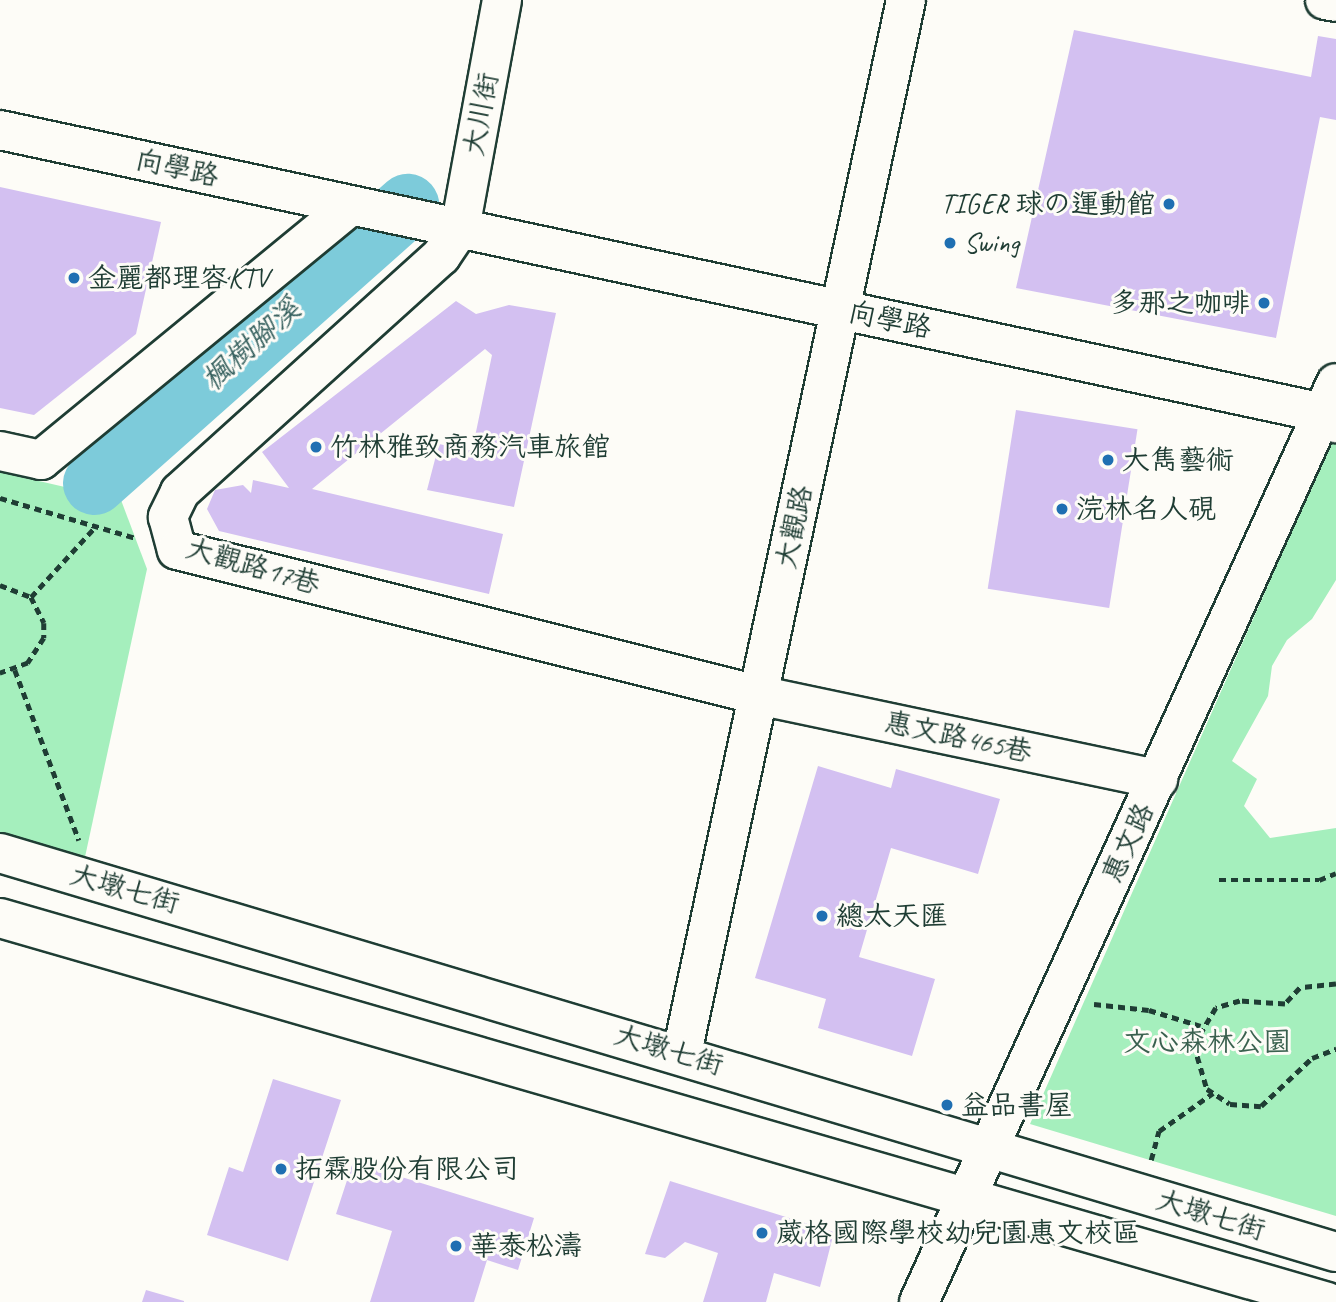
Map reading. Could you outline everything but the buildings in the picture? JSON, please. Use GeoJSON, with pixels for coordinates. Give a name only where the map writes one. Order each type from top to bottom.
{"type":"FeatureCollection","features":[{"type":"Feature","properties":{"kind":"street","name":"大川街"},"geometry":{"type":"LineString","coordinates":[[458,228],[502,0]]}},
{"type":"Feature","properties":{"kind":"street","name":"大觀路"},"geometry":{"type":"LineString","coordinates":[[682,1053],[906,0]]}},
{"type":"Feature","properties":{"kind":"street"},"geometry":{"type":"LineString","coordinates":[[1325,0],[1336,2]]}},
{"type":"Feature","properties":{"kind":"street","name":"向學路"},"geometry":{"type":"LineString","coordinates":[[0,130],[840,310],[1332,407]]}},
{"type":"Feature","properties":{"kind":"street"},"geometry":{"type":"LineString","coordinates":[[0,451],[41,460],[353,205]]}},
{"type":"Feature","properties":{"kind":"street","name":"大觀路17巷"},"geometry":{"type":"LineString","coordinates":[[458,228],[441,256],[180,492],[168,517],[177,550],[758,695]]}},
{"type":"Feature","properties":{"kind":"street","name":"惠文路"},"geometry":{"type":"LineString","coordinates":[[919,1302],[1055,1000],[1332,407]]}},
{"type":"Feature","properties":{"kind":"street","name":"惠文路465巷"},"geometry":{"type":"LineString","coordinates":[[758,695],[1158,779]]}},
{"type":"Feature","properties":{"kind":"street","name":"大墩七街"},"geometry":{"type":"LineString","coordinates":[[0,853],[682,1053],[1336,1252]]}},
{"type":"Feature","properties":{"kind":"street","name":"大墩七街"},"geometry":{"type":"LineString","coordinates":[[0,918],[963,1200],[1328,1302]]}},
{"type":"Feature","properties":{"kind":"path"},"geometry":{"type":"LineString","coordinates":[[0,498],[177,550]]}},
{"type":"Feature","properties":{"kind":"path"},"geometry":{"type":"LineString","coordinates":[[31,597],[96,526]]}},
{"type":"Feature","properties":{"kind":"path"},"geometry":{"type":"LineString","coordinates":[[0,585],[31,597],[40,609],[44,638],[28,663],[15,670],[0,673]]}},
{"type":"Feature","properties":{"kind":"path"},"geometry":{"type":"LineString","coordinates":[[15,670],[80,844],[67,839]]}},
{"type":"Feature","properties":{"kind":"path"},"geometry":{"type":"LineString","coordinates":[[1219,880],[1319,880],[1336,873]]}},
{"type":"Feature","properties":{"kind":"path"},"geometry":{"type":"LineString","coordinates":[[1336,984],[1300,988],[1285,1004],[1240,1001],[1216,1008],[1201,1026],[1196,1068],[1213,1093],[1230,1104],[1261,1106],[1312,1058],[1336,1049]]}},
{"type":"Feature","properties":{"kind":"path"},"geometry":{"type":"LineString","coordinates":[[1055,1000],[1149,1010],[1201,1026]]}},
{"type":"Feature","properties":{"kind":"path"},"geometry":{"type":"LineString","coordinates":[[1141,1194],[1159,1131],[1213,1093]]}},
{"type":"Feature","properties":{"kind":"green space","name":"文心森林公園"},"geometry":{"type":"Polygon","coordinates":[[[1336,431],[1336,580],[1312,619],[1287,640],[1272,666],[1268,696],[1232,761],[1257,779],[1244,806],[1270,838],[1336,828],[1336,1216],[1030,1124],[1336,431]]]}},
{"type":"Feature","properties":{"kind":"green space"},"geometry":{"type":"Polygon","coordinates":[[[0,472],[121,500],[147,569],[85,857],[0,832],[0,472]]]}},
{"type":"Feature","properties":{"kind":"waterway","name":"楓樹腳溪"},"geometry":{"type":"LineString","coordinates":[[94,483],[407,205]]}},
{"type":"Feature","properties":{"kind":"place","name":"TIGER 球の運動館"},"geometry":{"type":"Point","coordinates":[1169,204]}},
{"type":"Feature","properties":{"kind":"place","name":"Swing"},"geometry":{"type":"Point","coordinates":[950,243]}},
{"type":"Feature","properties":{"kind":"place","name":"金麗都理容KTV"},"geometry":{"type":"Point","coordinates":[74,278]}},
{"type":"Feature","properties":{"kind":"place","name":"多那之咖啡"},"geometry":{"type":"Point","coordinates":[1264,303]}},
{"type":"Feature","properties":{"kind":"place","name":"竹林雅致商務汽車旅館"},"geometry":{"type":"Point","coordinates":[316,447]}},
{"type":"Feature","properties":{"kind":"place","name":"大雋藝術"},"geometry":{"type":"Point","coordinates":[1108,460]}},
{"type":"Feature","properties":{"kind":"place","name":"浣林名人硯"},"geometry":{"type":"Point","coordinates":[1062,509]}},
{"type":"Feature","properties":{"kind":"place","name":"總太天匯"},"geometry":{"type":"Point","coordinates":[822,916]}},
{"type":"Feature","properties":{"kind":"place","name":"益品書屋"},"geometry":{"type":"Point","coordinates":[947,1105]}},
{"type":"Feature","properties":{"kind":"place","name":"拓霖股份有限公司"},"geometry":{"type":"Point","coordinates":[281,1169]}},
{"type":"Feature","properties":{"kind":"place","name":"葳格國際學校幼兒園惠文校區"},"geometry":{"type":"Point","coordinates":[762,1233]}},
{"type":"Feature","properties":{"kind":"place","name":"華泰松濤"},"geometry":{"type":"Point","coordinates":[456,1246]}}]}
